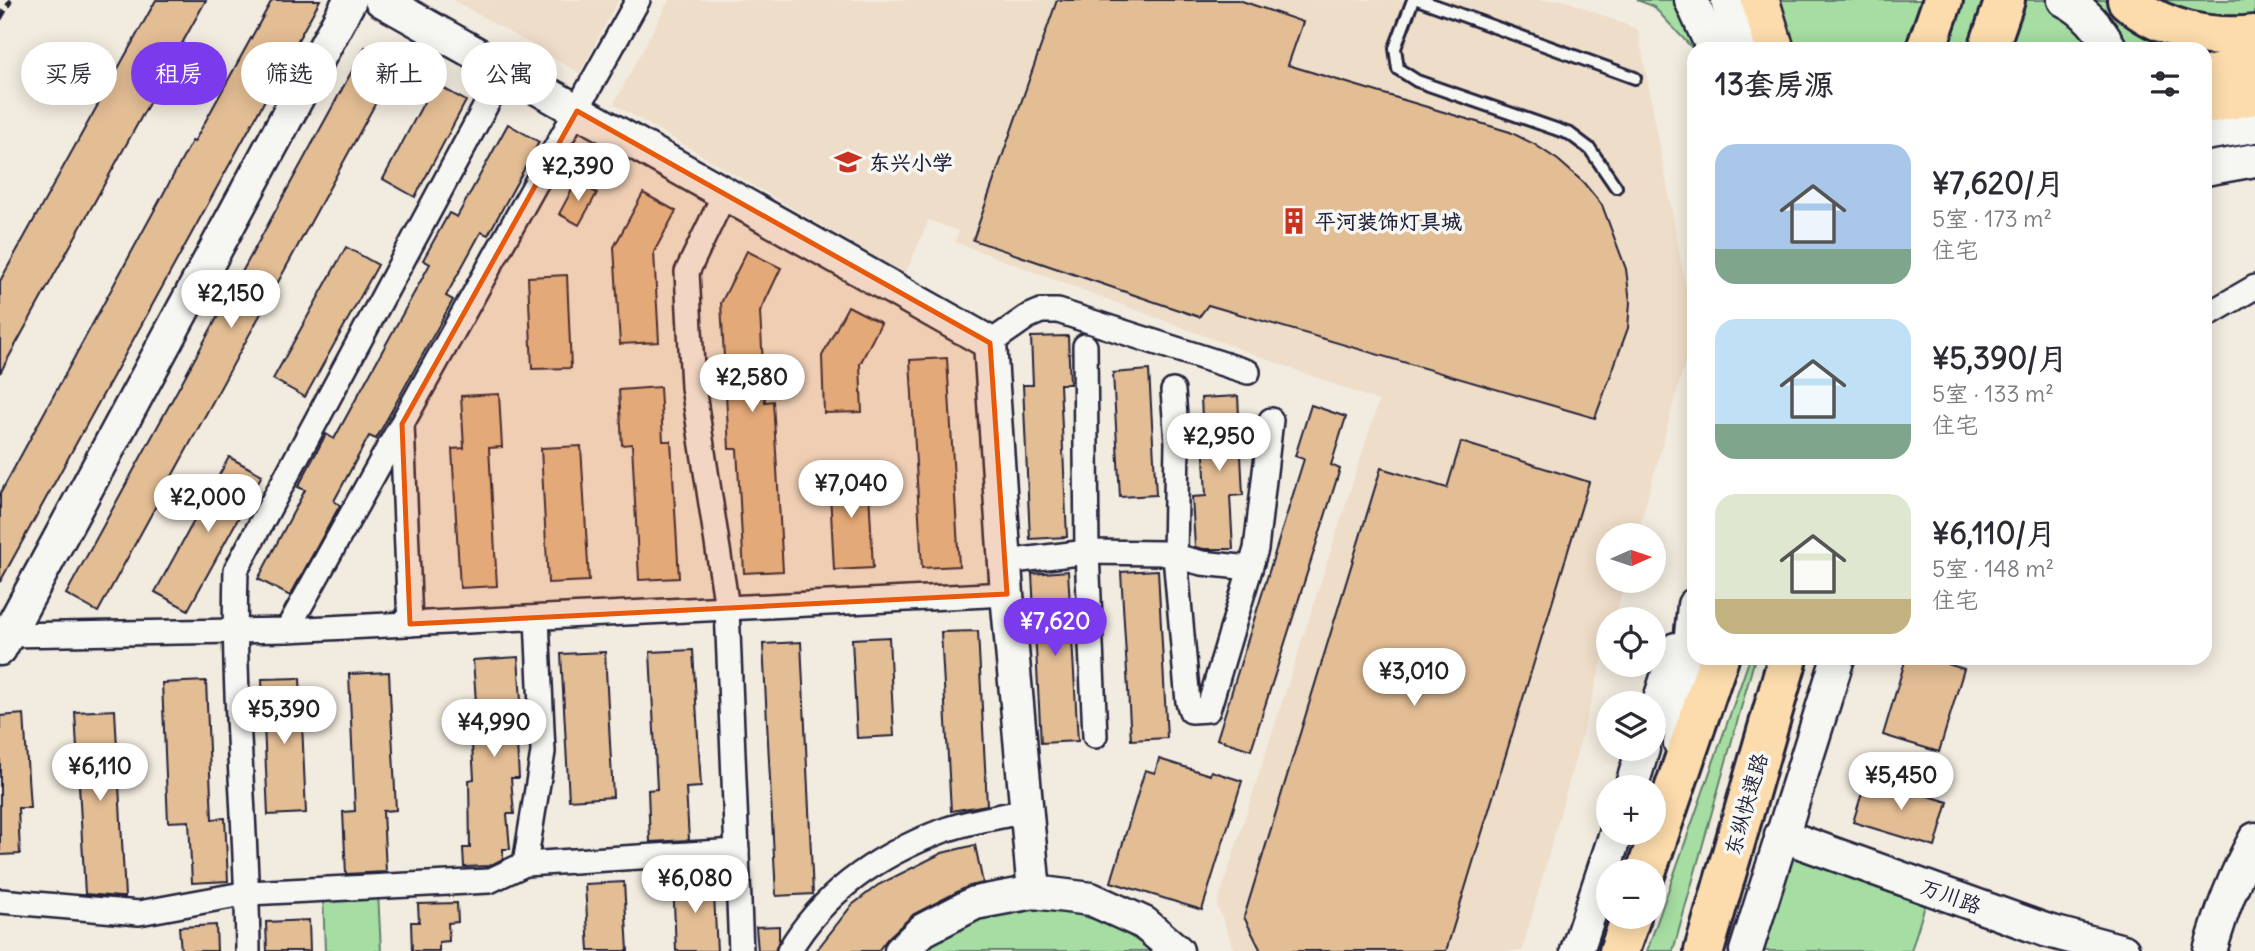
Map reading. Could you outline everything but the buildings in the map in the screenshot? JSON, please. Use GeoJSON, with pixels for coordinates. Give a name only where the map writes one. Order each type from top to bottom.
{"type":"FeatureCollection","features":[{"type":"Feature","properties":{"kind":"highway"},"geometry":{"type":"LineString","coordinates":[[1928,42],[1943,0]]}},
{"type":"Feature","properties":{"kind":"highway"},"geometry":{"type":"LineString","coordinates":[[1990,42],[2005,0]]}},
{"type":"Feature","properties":{"kind":"highway"},"geometry":{"type":"LineString","coordinates":[[2127,0],[2135,8],[2199,35],[2231,38],[2255,35]]}},
{"type":"Feature","properties":{"kind":"highway"},"geometry":{"type":"LineString","coordinates":[[1651,859],[1717,665]]}},
{"type":"Feature","properties":{"kind":"highway","name":"东纵快速路"},"geometry":{"type":"LineString","coordinates":[[1704,951],[1786,665]]}},
{"type":"Feature","properties":{"kind":"highway"},"geometry":{"type":"LineString","coordinates":[[1619,951],[1627,929]]}},
{"type":"Feature","properties":{"kind":"main road"},"geometry":{"type":"LineString","coordinates":[[1760,0],[1773,42]]}},
{"type":"Feature","properties":{"kind":"main road"},"geometry":{"type":"LineString","coordinates":[[2212,74],[2255,65]]}},
{"type":"Feature","properties":{"kind":"main road"},"geometry":{"type":"LineString","coordinates":[[2212,104],[2255,95]]}},
{"type":"Feature","properties":{"kind":"street"},"geometry":{"type":"LineString","coordinates":[[3,639],[350,0]]}},
{"type":"Feature","properties":{"kind":"street"},"geometry":{"type":"LineString","coordinates":[[381,0],[461,45]]}},
{"type":"Feature","properties":{"kind":"street"},"geometry":{"type":"LineString","coordinates":[[287,630],[638,0]]}},
{"type":"Feature","properties":{"kind":"street"},"geometry":{"type":"LineString","coordinates":[[1692,0],[1710,42]]}},
{"type":"Feature","properties":{"kind":"street"},"geometry":{"type":"LineString","coordinates":[[1727,0],[1739,42]]}},
{"type":"Feature","properties":{"kind":"street"},"geometry":{"type":"LineString","coordinates":[[2064,0],[2096,24],[2107,42]]}},
{"type":"Feature","properties":{"kind":"street"},"geometry":{"type":"LineString","coordinates":[[557,99],[990,343]]}},
{"type":"Feature","properties":{"kind":"street"},"geometry":{"type":"LineString","coordinates":[[248,951],[248,893],[234,631],[236,570],[486,105]]}},
{"type":"Feature","properties":{"kind":"street"},"geometry":{"type":"LineString","coordinates":[[2212,133],[2255,127]]}},
{"type":"Feature","properties":{"kind":"street"},"geometry":{"type":"LineString","coordinates":[[2212,168],[2255,160]]}},
{"type":"Feature","properties":{"kind":"street"},"geometry":{"type":"LineString","coordinates":[[725,194],[687,272],[693,387],[727,608],[741,951]]}},
{"type":"Feature","properties":{"kind":"street"},"geometry":{"type":"LineString","coordinates":[[2212,312],[2255,287]]}},
{"type":"Feature","properties":{"kind":"street"},"geometry":{"type":"LineString","coordinates":[[990,343],[1034,314],[1041,311],[1058,311],[1248,372]]}},
{"type":"Feature","properties":{"kind":"street"},"geometry":{"type":"LineString","coordinates":[[990,343],[1007,594],[1034,892]]}},
{"type":"Feature","properties":{"kind":"street"},"geometry":{"type":"LineString","coordinates":[[1085,346],[1087,552],[1095,736]]}},
{"type":"Feature","properties":{"kind":"street"},"geometry":{"type":"LineString","coordinates":[[1173,391],[1177,442],[1175,556],[1191,711],[1209,710],[1256,549],[1270,420]]}},
{"type":"Feature","properties":{"kind":"street"},"geometry":{"type":"LineString","coordinates":[[402,424],[411,624]]}},
{"type":"Feature","properties":{"kind":"street"},"geometry":{"type":"LineString","coordinates":[[1005,562],[1087,552],[1162,552],[1202,563],[1250,568]]}},
{"type":"Feature","properties":{"kind":"street"},"geometry":{"type":"LineString","coordinates":[[3,639],[287,630],[1007,594]]}},
{"type":"Feature","properties":{"kind":"street"},"geometry":{"type":"LineString","coordinates":[[1663,691],[1687,616]]}},
{"type":"Feature","properties":{"kind":"street"},"geometry":{"type":"LineString","coordinates":[[525,864],[543,752],[537,618]]}},
{"type":"Feature","properties":{"kind":"street"},"geometry":{"type":"LineString","coordinates":[[1675,789],[1688,665]]}},
{"type":"Feature","properties":{"kind":"street"},"geometry":{"type":"LineString","coordinates":[[1746,951],[1836,665]]}},
{"type":"Feature","properties":{"kind":"street"},"geometry":{"type":"LineString","coordinates":[[789,951],[799,933],[839,888],[885,857],[945,830],[1026,811]]}},
{"type":"Feature","properties":{"kind":"street","name":"万川路"},"geometry":{"type":"LineString","coordinates":[[1781,835],[2045,930],[2123,951]]}},
{"type":"Feature","properties":{"kind":"street"},"geometry":{"type":"LineString","coordinates":[[2210,951],[2236,874],[2255,839]]}},
{"type":"Feature","properties":{"kind":"street"},"geometry":{"type":"LineString","coordinates":[[1577,951],[1612,845]]}},
{"type":"Feature","properties":{"kind":"street"},"geometry":{"type":"LineString","coordinates":[[0,901],[139,913],[248,893],[489,881],[525,864],[737,851]]}},
{"type":"Feature","properties":{"kind":"street"},"geometry":{"type":"LineString","coordinates":[[901,951],[923,930],[975,903],[1034,892],[1091,899],[1144,923],[1177,951]]}},
{"type":"Feature","properties":{"kind":"lane"},"geometry":{"type":"LineString","coordinates":[[1413,0],[1395,48],[1398,69],[1404,75],[1570,134],[1590,149],[1616,187]]}},
{"type":"Feature","properties":{"kind":"lane"},"geometry":{"type":"LineString","coordinates":[[1420,0],[1635,78]]}},
{"type":"Feature","properties":{"kind":"highlighted area"},"geometry":{"type":"Polygon","coordinates":[[[577,111],[990,343],[1007,594],[410,624],[402,424],[577,111]]]}},
{"type":"Feature","properties":{"kind":"shaded area"},"geometry":{"type":"Polygon","coordinates":[[[453,0],[618,0],[580,73],[557,60],[557,42],[526,42],[453,0]]]}},
{"type":"Feature","properties":{"kind":"shaded area"},"geometry":{"type":"Polygon","coordinates":[[[669,0],[1564,0],[1638,30],[1687,292],[1687,355],[1640,523],[1596,523],[1596,593],[1622,593],[1617,607],[1596,607],[1598,677],[1522,951],[1235,951],[1217,905],[1379,401],[955,242],[959,231],[929,220],[905,274],[614,104],[669,0]]]}},
{"type":"Feature","properties":{"kind":"green space"},"geometry":{"type":"Polygon","coordinates":[[[1637,0],[2255,0],[2255,58],[2212,64],[2212,42],[1687,42],[1653,6],[1637,0]]]}},
{"type":"Feature","properties":{"kind":"green space"},"geometry":{"type":"Polygon","coordinates":[[[1748,665],[1753,665],[1673,951],[1647,951],[1655,929],[1666,929],[1666,897],[1748,665]]]}},
{"type":"Feature","properties":{"kind":"green space"},"geometry":{"type":"Polygon","coordinates":[[[1790,848],[1927,899],[1911,951],[1760,951],[1790,848]]]}},
{"type":"Feature","properties":{"kind":"green space"},"geometry":{"type":"Polygon","coordinates":[[[378,892],[381,951],[325,951],[323,896],[378,892]]]}},
{"type":"Feature","properties":{"kind":"green space"},"geometry":{"type":"Polygon","coordinates":[[[1009,910],[1061,910],[1111,924],[1153,951],[921,951],[958,926],[1009,910]]]}},
{"type":"Feature","properties":{"kind":"railway"},"geometry":{"type":"LineString","coordinates":[[0,19],[11,0]]}},
{"type":"Feature","properties":{"kind":"place","name":"东兴小学"},"geometry":{"type":"Point","coordinates":[848,162]}},
{"type":"Feature","properties":{"kind":"place","name":"平河装饰灯具城"},"geometry":{"type":"Point","coordinates":[1294,221]}}]}
